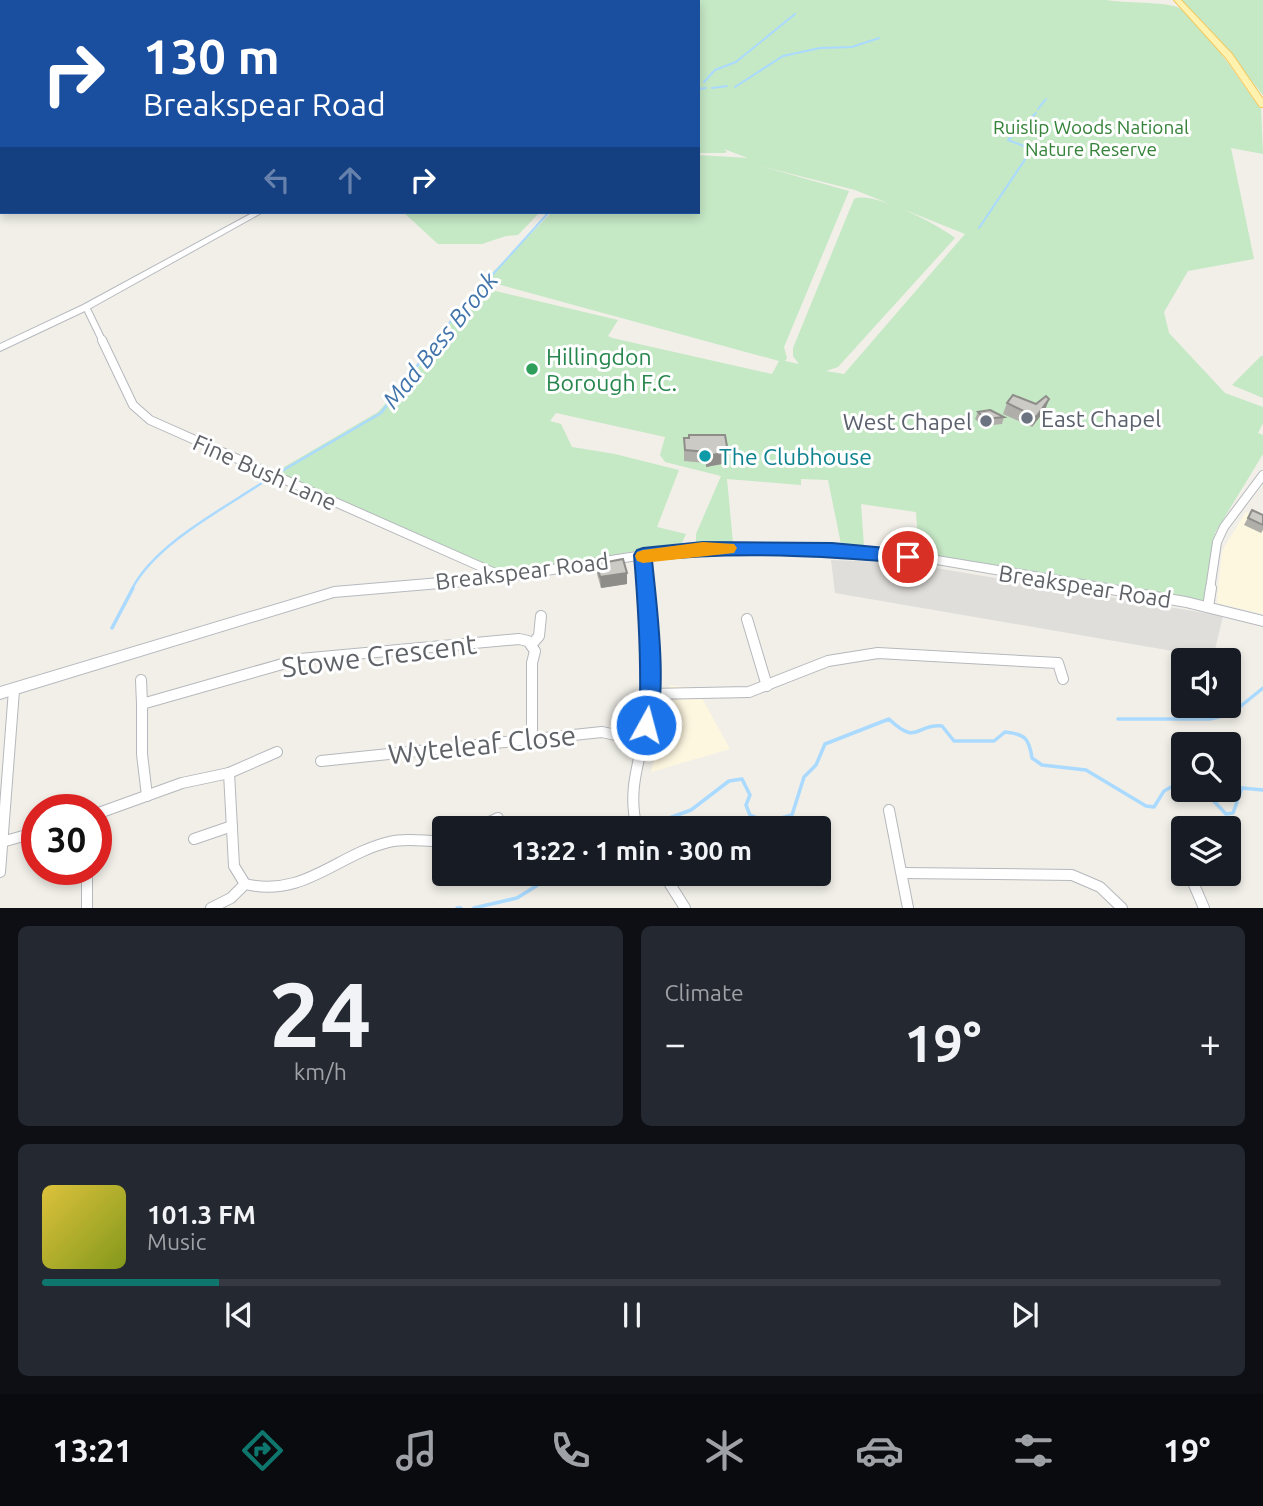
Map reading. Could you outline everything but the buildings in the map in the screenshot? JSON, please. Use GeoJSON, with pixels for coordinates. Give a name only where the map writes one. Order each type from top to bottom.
{"type":"FeatureCollection","features":[{"type":"Feature","properties":{"kind":"main road"},"geometry":{"type":"LineString","coordinates":[[1177,0],[1229,56],[1263,104]]}},
{"type":"Feature","properties":{"kind":"street"},"geometry":{"type":"LineString","coordinates":[[0,348],[86,307],[254,214]]}},
{"type":"Feature","properties":{"kind":"street","name":"Fine Bush Lane"},"geometry":{"type":"LineString","coordinates":[[86,307],[133,405],[140,413],[276,478],[495,573],[499,578]]}},
{"type":"Feature","properties":{"kind":"street"},"geometry":{"type":"LineString","coordinates":[[1208,607],[1217,542],[1224,527],[1263,475]]}},
{"type":"Feature","properties":{"kind":"street"},"geometry":{"type":"LineString","coordinates":[[1252,489],[1263,494]]}},
{"type":"Feature","properties":{"kind":"street","name":"Breakspear Road"},"geometry":{"type":"LineString","coordinates":[[0,693],[334,592],[499,578],[703,548],[854,552],[925,558],[1208,607],[1263,621]]}},
{"type":"Feature","properties":{"kind":"street"},"geometry":{"type":"LineString","coordinates":[[636,816],[634,784],[650,694],[647,587],[643,555]]}},
{"type":"Feature","properties":{"kind":"street"},"geometry":{"type":"LineString","coordinates":[[532,739],[532,663],[535,652],[532,643],[539,636],[541,616]]}},
{"type":"Feature","properties":{"kind":"street"},"geometry":{"type":"LineString","coordinates":[[747,619],[767,686]]}},
{"type":"Feature","properties":{"kind":"street","name":"Stowe Crescent"},"geometry":{"type":"LineString","coordinates":[[142,704],[300,659],[519,639],[532,643]]}},
{"type":"Feature","properties":{"kind":"street"},"geometry":{"type":"LineString","coordinates":[[650,694],[749,692],[828,661],[878,653],[920,653],[1058,663],[1063,679]]}},
{"type":"Feature","properties":{"kind":"street"},"geometry":{"type":"LineString","coordinates":[[141,680],[142,754],[147,796]]}},
{"type":"Feature","properties":{"kind":"street"},"geometry":{"type":"LineString","coordinates":[[0,873],[14,690]]}},
{"type":"Feature","properties":{"kind":"street","name":"Wyteleaf Close"},"geometry":{"type":"LineString","coordinates":[[321,761],[602,732],[643,741]]}},
{"type":"Feature","properties":{"kind":"street"},"geometry":{"type":"LineString","coordinates":[[112,808],[209,776],[229,773],[277,752]]}},
{"type":"Feature","properties":{"kind":"street"},"geometry":{"type":"LineString","coordinates":[[229,773],[234,866],[245,884],[258,889],[285,887],[367,848],[393,841],[432,841]]}},
{"type":"Feature","properties":{"kind":"street"},"geometry":{"type":"LineString","coordinates":[[889,810],[908,908]]}},
{"type":"Feature","properties":{"kind":"street"},"geometry":{"type":"LineString","coordinates":[[194,839],[232,826]]}},
{"type":"Feature","properties":{"kind":"street"},"geometry":{"type":"LineString","coordinates":[[2,842],[21,837]]}},
{"type":"Feature","properties":{"kind":"street"},"geometry":{"type":"LineString","coordinates":[[902,873],[1072,875],[1086,878],[1101,887],[1122,908]]}},
{"type":"Feature","properties":{"kind":"street"},"geometry":{"type":"LineString","coordinates":[[211,908],[232,898],[245,884]]}},
{"type":"Feature","properties":{"kind":"street"},"geometry":{"type":"LineString","coordinates":[[87,885],[87,908]]}},
{"type":"Feature","properties":{"kind":"street"},"geometry":{"type":"LineString","coordinates":[[671,886],[685,908]]}},
{"type":"Feature","properties":{"kind":"street"},"geometry":{"type":"LineString","coordinates":[[1195,886],[1204,908]]}},
{"type":"Feature","properties":{"kind":"shaded area"},"geometry":{"type":"Polygon","coordinates":[[[1246,512],[1263,520],[1263,614],[1217,603],[1222,551],[1246,512]]]}},
{"type":"Feature","properties":{"kind":"shaded area"},"geometry":{"type":"Polygon","coordinates":[[[831,560],[906,563],[1223,616],[1215,648],[1171,648],[1171,651],[835,593],[831,560]]]}},
{"type":"Feature","properties":{"kind":"shaded area"},"geometry":{"type":"Polygon","coordinates":[[[670,685],[697,689],[730,749],[651,772],[670,685]]]}},
{"type":"Feature","properties":{"kind":"green space","name":"Ruislip Woods National Nature Reserve"},"geometry":{"type":"Polygon","coordinates":[[[700,0],[1106,0],[1164,4],[1177,7],[1186,13],[1209,38],[1261,109],[1263,154],[1231,148],[1254,259],[1188,271],[1164,312],[1169,333],[1225,393],[1263,407],[1263,423],[1258,433],[1263,435],[1263,454],[1215,533],[1204,604],[1120,586],[919,553],[916,512],[861,504],[864,546],[841,544],[828,480],[801,479],[801,485],[727,479],[733,543],[696,542],[696,534],[721,476],[665,462],[660,455],[665,437],[556,413],[550,421],[561,424],[572,447],[615,454],[679,470],[657,527],[686,534],[682,543],[506,573],[274,473],[378,412],[417,369],[450,322],[483,288],[618,320],[608,336],[612,338],[772,374],[779,361],[486,281],[550,214],[700,214],[700,155],[748,158],[724,149],[727,152],[700,153],[700,0]],[[760,166],[849,191],[784,347],[787,358],[785,361],[799,364],[793,356],[793,348],[854,199],[875,199],[890,204],[855,190],[760,166]],[[890,204],[935,225],[955,238],[838,367],[826,371],[844,374],[965,234],[890,204]]]}},
{"type":"Feature","properties":{"kind":"green space"},"geometry":{"type":"Polygon","coordinates":[[[1180,0],[1263,0],[1263,95],[1206,25],[1180,0]]]}},
{"type":"Feature","properties":{"kind":"green space"},"geometry":{"type":"Polygon","coordinates":[[[405,214],[538,214],[518,235],[482,244],[438,244],[405,214]]]}},
{"type":"Feature","properties":{"kind":"green space"},"geometry":{"type":"Polygon","coordinates":[[[1263,356],[1263,398],[1232,385],[1263,356]]]}},
{"type":"Feature","properties":{"kind":"waterway"},"geometry":{"type":"LineString","coordinates":[[704,82],[715,70],[736,62],[795,14]]}},
{"type":"Feature","properties":{"kind":"waterway"},"geometry":{"type":"LineString","coordinates":[[735,87],[783,56],[820,48],[852,47],[879,38]]}},
{"type":"Feature","properties":{"kind":"waterway"},"geometry":{"type":"LineString","coordinates":[[712,88],[727,86]]}},
{"type":"Feature","properties":{"kind":"waterway"},"geometry":{"type":"LineString","coordinates":[[700,89],[706,88]]}},
{"type":"Feature","properties":{"kind":"waterway"},"geometry":{"type":"LineString","coordinates":[[1038,109],[1046,99]]}},
{"type":"Feature","properties":{"kind":"waterway"},"geometry":{"type":"LineString","coordinates":[[1027,156],[1024,146],[1008,140],[1036,113]]}},
{"type":"Feature","properties":{"kind":"waterway"},"geometry":{"type":"LineString","coordinates":[[979,228],[1026,158]]}},
{"type":"Feature","properties":{"kind":"waterway","name":"Mad Bess Brook"},"geometry":{"type":"LineString","coordinates":[[436,342],[450,322],[547,214]]}},
{"type":"Feature","properties":{"kind":"waterway","name":"Mad Bess Brook"},"geometry":{"type":"LineString","coordinates":[[280,472],[381,413],[437,340]]}},
{"type":"Feature","properties":{"kind":"waterway","name":"Mad Bess Brook"},"geometry":{"type":"LineString","coordinates":[[132,589],[143,573],[173,542],[265,481]]}},
{"type":"Feature","properties":{"kind":"waterway","name":"Mad Bess Brook"},"geometry":{"type":"LineString","coordinates":[[112,628],[133,588]]}},
{"type":"Feature","properties":{"kind":"waterway"},"geometry":{"type":"LineString","coordinates":[[1118,719],[1210,719],[1231,714],[1263,688]]}},
{"type":"Feature","properties":{"kind":"waterway"},"geometry":{"type":"LineString","coordinates":[[788,816],[792,815],[804,777],[816,765],[825,744],[889,719],[912,733],[942,726],[954,741],[994,741],[1005,732],[1017,734],[1025,738],[1032,758],[1042,765],[1086,770],[1146,806],[1154,807],[1164,791],[1171,787]]}},
{"type":"Feature","properties":{"kind":"waterway"},"geometry":{"type":"LineString","coordinates":[[675,816],[691,810],[729,781],[742,779],[750,795],[746,805],[752,816]]}},
{"type":"Feature","properties":{"kind":"waterway"},"geometry":{"type":"LineString","coordinates":[[1241,791],[1242,788],[1263,790]]}},
{"type":"Feature","properties":{"kind":"waterway"},"geometry":{"type":"LineString","coordinates":[[1215,802],[1226,814],[1233,813],[1237,802]]}},
{"type":"Feature","properties":{"kind":"waterway"},"geometry":{"type":"LineString","coordinates":[[474,908],[517,898],[536,886]]}},
{"type":"Feature","properties":{"kind":"slow traffic"},"geometry":{"type":"LineString","coordinates":[[643,556],[703,548],[728,548]]}},
{"type":"Feature","properties":{"kind":"place","name":"Hillingdon Borough F.C."},"geometry":{"type":"Point","coordinates":[532,369]}},
{"type":"Feature","properties":{"kind":"place","name":"East Chapel"},"geometry":{"type":"Point","coordinates":[1027,418]}},
{"type":"Feature","properties":{"kind":"place","name":"West Chapel"},"geometry":{"type":"Point","coordinates":[986,421]}},
{"type":"Feature","properties":{"kind":"place","name":"The Clubhouse"},"geometry":{"type":"Point","coordinates":[705,456]}},
{"type":"Feature","properties":{"kind":"route"},"geometry":{"type":"LineString","coordinates":[[646,725],[650,708],[650,649],[643,555],[703,548],[755,548],[832,550],[908,557]]}}]}
